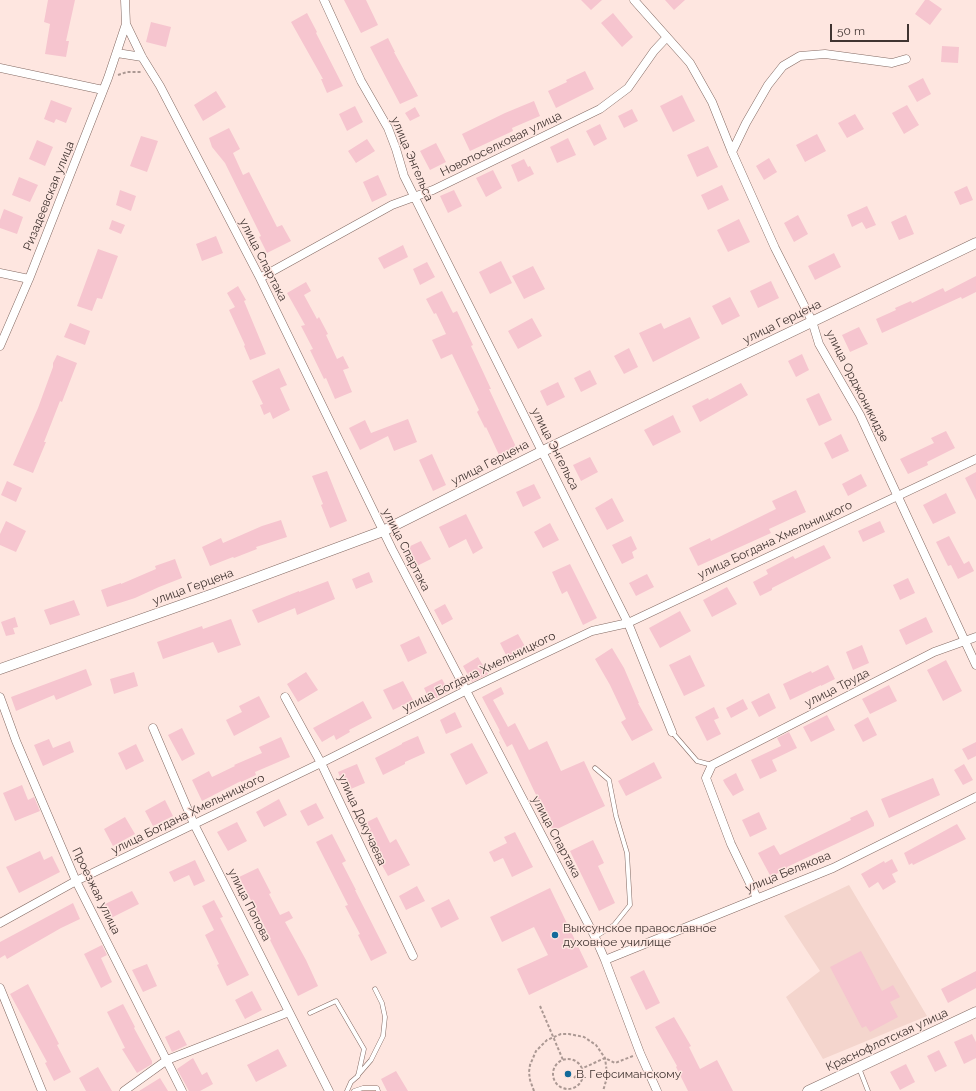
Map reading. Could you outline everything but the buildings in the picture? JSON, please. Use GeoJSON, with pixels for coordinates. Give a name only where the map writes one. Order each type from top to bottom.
{"type":"FeatureCollection","features":[{"type":"Feature","properties":{"kind":"street","name":"Ризадеевская улица"},"geometry":{"type":"LineString","coordinates":[[0,346],[29,279],[108,78],[126,24],[125,0]]}},
{"type":"Feature","properties":{"kind":"street","name":"улица Энгельса"},"geometry":{"type":"LineString","coordinates":[[324,0],[361,81],[388,128],[404,176],[628,623],[672,732]]}},
{"type":"Feature","properties":{"kind":"street","name":"улица Орджоникидзе"},"geometry":{"type":"LineString","coordinates":[[634,0],[690,63],[712,102],[732,152],[775,248],[812,322],[819,344],[860,415],[976,665]]}},
{"type":"Feature","properties":{"kind":"street","name":"улица Спартака"},"geometry":{"type":"LineString","coordinates":[[126,24],[142,57],[153,73],[260,278],[383,531],[465,691],[595,937],[640,1053],[657,1091]]}},
{"type":"Feature","properties":{"kind":"street","name":"Новопоселковая улица"},"geometry":{"type":"LineString","coordinates":[[260,278],[392,205],[415,197],[600,109],[628,88],[654,51],[667,37]]}},
{"type":"Feature","properties":{"kind":"street"},"geometry":{"type":"LineString","coordinates":[[117,53],[142,57]]}},
{"type":"Feature","properties":{"kind":"street"},"geometry":{"type":"LineString","coordinates":[[732,152],[746,123],[768,85],[783,66],[800,56],[825,54],[892,63],[906,59]]}},
{"type":"Feature","properties":{"kind":"street"},"geometry":{"type":"LineString","coordinates":[[0,68],[102,90]]}},
{"type":"Feature","properties":{"kind":"street","name":"улица Герцена"},"geometry":{"type":"LineString","coordinates":[[1,667],[213,594],[383,531],[543,451],[976,243]]}},
{"type":"Feature","properties":{"kind":"street"},"geometry":{"type":"LineString","coordinates":[[0,273],[29,279]]}},
{"type":"Feature","properties":{"kind":"street","name":"улица Богдана Хмельницкого"},"geometry":{"type":"LineString","coordinates":[[0,923],[76,881],[592,630],[628,623],[976,459]]}},
{"type":"Feature","properties":{"kind":"street","name":"улица Труда"},"geometry":{"type":"LineString","coordinates":[[712,765],[934,652],[976,637]]}},
{"type":"Feature","properties":{"kind":"street","name":"Проезжая улица"},"geometry":{"type":"LineString","coordinates":[[0,697],[16,741],[76,881],[182,1091]]}},
{"type":"Feature","properties":{"kind":"street","name":"улица Докучаева"},"geometry":{"type":"LineString","coordinates":[[285,697],[321,763],[413,956]]}},
{"type":"Feature","properties":{"kind":"street","name":"улица Попова"},"geometry":{"type":"LineString","coordinates":[[153,728],[194,824],[329,1091]]}},
{"type":"Feature","properties":{"kind":"street"},"geometry":{"type":"LineString","coordinates":[[712,765],[706,778],[731,844],[757,898]]}},
{"type":"Feature","properties":{"kind":"street","name":"улица Белякова"},"geometry":{"type":"LineString","coordinates":[[605,960],[833,868],[976,797]]}},
{"type":"Feature","properties":{"kind":"street"},"geometry":{"type":"LineString","coordinates":[[0,988],[42,1091]]}},
{"type":"Feature","properties":{"kind":"street"},"geometry":{"type":"LineString","coordinates":[[124,1091],[167,1060],[289,1012]]}},
{"type":"Feature","properties":{"kind":"street","name":"Краснофлотская улица"},"geometry":{"type":"LineString","coordinates":[[808,1091],[976,1012]]}},
{"type":"Feature","properties":{"kind":"lane","name":"улица Энгельса"},"geometry":{"type":"LineString","coordinates":[[672,732],[697,761],[712,765]]}},
{"type":"Feature","properties":{"kind":"lane"},"geometry":{"type":"LineString","coordinates":[[595,768],[609,780],[616,816],[627,853],[630,905],[614,925],[595,937]]}},
{"type":"Feature","properties":{"kind":"lane"},"geometry":{"type":"LineString","coordinates":[[346,1091],[351,1082],[371,1060],[383,1036],[385,1017],[382,1003],[375,989]]}},
{"type":"Feature","properties":{"kind":"lane"},"geometry":{"type":"LineString","coordinates":[[310,1013],[336,1001],[364,1048],[358,1076]]}},
{"type":"Feature","properties":{"kind":"lane"},"geometry":{"type":"LineString","coordinates":[[859,1068],[868,1091]]}},
{"type":"Feature","properties":{"kind":"lane"},"geometry":{"type":"LineString","coordinates":[[354,1091],[363,1088],[377,1088],[378,1091]]}},
{"type":"Feature","properties":{"kind":"path"},"geometry":{"type":"LineString","coordinates":[[108,78],[127,72],[153,73]]}},
{"type":"Feature","properties":{"kind":"path"},"geometry":{"type":"LineString","coordinates":[[540,1006],[552,1038],[563,1060]]}},
{"type":"Feature","properties":{"kind":"path"},"geometry":{"type":"LineString","coordinates":[[534,1091],[530,1080],[533,1058],[541,1045],[561,1034],[584,1037],[596,1046],[606,1058],[615,1063],[640,1053]]}},
{"type":"Feature","properties":{"kind":"path"},"geometry":{"type":"LineString","coordinates":[[574,1078],[583,1068],[606,1058]]}},
{"type":"Feature","properties":{"kind":"path"},"geometry":{"type":"LineString","coordinates":[[603,1091],[607,1073],[606,1058]]}},
{"type":"Feature","properties":{"kind":"path"},"geometry":{"type":"LineString","coordinates":[[569,1059],[574,1061],[583,1068],[581,1080],[578,1085],[573,1088],[567,1089],[562,1087],[557,1084],[554,1079],[553,1073],[555,1068],[558,1063],[563,1060],[569,1059]]}},
{"type":"Feature","properties":{"kind":"shaded area"},"geometry":{"type":"Polygon","coordinates":[[[849,885],[927,1016],[823,1059],[786,997],[820,971],[784,916],[849,885]]]}},
{"type":"Feature","properties":{"kind":"place","name":"Выксунское православное духовное училище"},"geometry":{"type":"Point","coordinates":[555,935]}},
{"type":"Feature","properties":{"kind":"place","name":"В. Гефсиманскому"},"geometry":{"type":"Point","coordinates":[568,1074]}}]}
